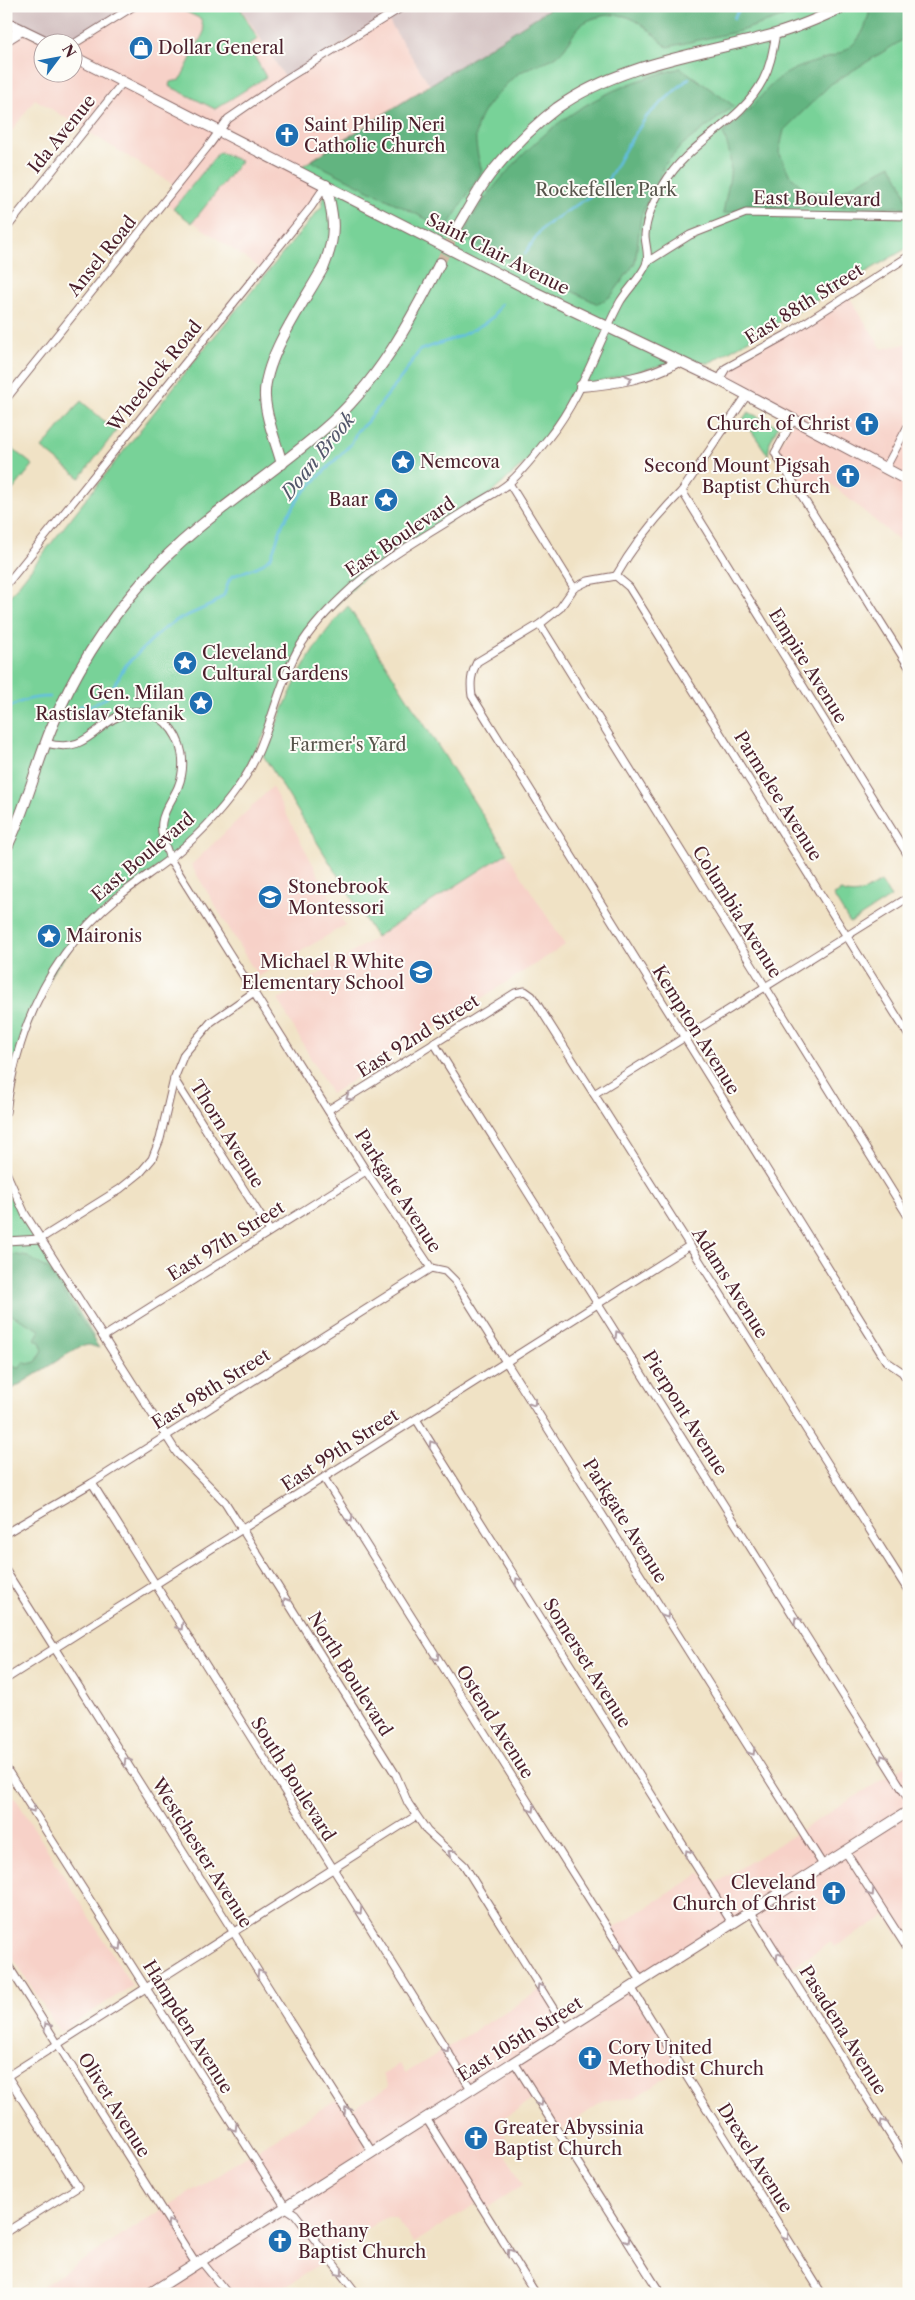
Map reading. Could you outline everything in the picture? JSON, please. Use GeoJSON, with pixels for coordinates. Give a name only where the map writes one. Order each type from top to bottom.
{"type":"FeatureCollection","features":[{"type":"Feature","properties":{"kind":"main road"},"geometry":{"type":"LineString","coordinates":[[458,226],[491,172],[540,122],[575,97],[623,75],[671,59],[776,33],[823,17],[845,6]]}},
{"type":"Feature","properties":{"kind":"main road"},"geometry":{"type":"LineString","coordinates":[[6,22],[32,35]]}},
{"type":"Feature","properties":{"kind":"main road"},"geometry":{"type":"LineString","coordinates":[[6,40],[22,30]]}},
{"type":"Feature","properties":{"kind":"main road","name":"Saint Clair Avenue"},"geometry":{"type":"LineString","coordinates":[[82,61],[528,289],[719,380],[909,481]]}},
{"type":"Feature","properties":{"kind":"main road"},"geometry":{"type":"LineString","coordinates":[[282,464],[267,409],[266,382],[278,346],[324,266],[330,252],[334,238],[334,223],[326,185]]}},
{"type":"Feature","properties":{"kind":"main road"},"geometry":{"type":"LineString","coordinates":[[6,849],[67,693],[112,619],[146,577],[185,540],[282,464],[343,412],[380,368],[408,325],[440,263]]}},
{"type":"Feature","properties":{"kind":"main road"},"geometry":{"type":"LineString","coordinates":[[581,386],[634,378],[664,369],[678,361]]}},
{"type":"Feature","properties":{"kind":"main road","name":"East 105th Street"},"geometry":{"type":"LineString","coordinates":[[149,2294],[909,1811]]}},
{"type":"Feature","properties":{"kind":"street"},"geometry":{"type":"LineString","coordinates":[[82,39],[134,6]]}},
{"type":"Feature","properties":{"kind":"street","name":"Ansel Road"},"geometry":{"type":"LineString","coordinates":[[6,399],[221,131],[228,119],[286,79],[404,6]]}},
{"type":"Feature","properties":{"kind":"street"},"geometry":{"type":"LineString","coordinates":[[647,262],[647,224],[664,185],[688,154],[738,113],[756,91],[768,68],[776,33]]}},
{"type":"Feature","properties":{"kind":"street","name":"Ida Avenue"},"geometry":{"type":"LineString","coordinates":[[6,229],[123,82]]}},
{"type":"Feature","properties":{"kind":"street","name":"Wheelock Road"},"geometry":{"type":"LineString","coordinates":[[6,585],[311,207],[326,185]]}},
{"type":"Feature","properties":{"kind":"street","name":"East Boulevard"},"geometry":{"type":"LineString","coordinates":[[6,1112],[24,1028],[52,973],[73,943],[97,916],[126,890],[170,859],[220,810],[251,769],[295,654],[306,636],[334,604],[356,584],[383,564],[509,483],[553,432],[581,386],[625,294],[647,262],[690,236],[746,213],[909,216]]}},
{"type":"Feature","properties":{"kind":"street","name":"East 88th Street"},"geometry":{"type":"LineString","coordinates":[[719,380],[726,368],[786,335],[909,256]]}},
{"type":"Feature","properties":{"kind":"street"},"geometry":{"type":"LineString","coordinates":[[540,624],[560,608],[574,588],[598,578],[616,576],[626,558],[669,504],[682,491],[747,395]]}},
{"type":"Feature","properties":{"kind":"street"},"geometry":{"type":"LineString","coordinates":[[793,420],[776,453],[909,667]]}},
{"type":"Feature","properties":{"kind":"street"},"geometry":{"type":"LineString","coordinates":[[885,469],[909,424]]}},
{"type":"Feature","properties":{"kind":"street"},"geometry":{"type":"LineString","coordinates":[[509,483],[574,588]]}},
{"type":"Feature","properties":{"kind":"street","name":"Empire Avenue"},"geometry":{"type":"LineString","coordinates":[[682,491],[909,857]]}},
{"type":"Feature","properties":{"kind":"street","name":"Parmelee Avenue"},"geometry":{"type":"LineString","coordinates":[[616,576],[629,587],[909,1036]]}},
{"type":"Feature","properties":{"kind":"street","name":"Kempton Avenue"},"geometry":{"type":"LineString","coordinates":[[540,624],[477,662],[472,672],[470,684],[472,696],[886,1361],[905,1370],[909,1382]]}},
{"type":"Feature","properties":{"kind":"street","name":"Columbia Avenue"},"geometry":{"type":"LineString","coordinates":[[540,624],[909,1218]]}},
{"type":"Feature","properties":{"kind":"street","name":"Parkgate Avenue"},"geometry":{"type":"LineString","coordinates":[[46,743],[64,747],[74,745],[118,716],[132,712],[152,713],[167,724],[178,740],[182,759],[181,777],[162,822],[163,839],[170,859],[366,1172],[431,1268],[445,1271],[455,1281],[823,1865]]}},
{"type":"Feature","properties":{"kind":"street"},"geometry":{"type":"LineString","coordinates":[[594,1094],[909,897]]}},
{"type":"Feature","properties":{"kind":"street","name":"East 92nd Street"},"geometry":{"type":"LineString","coordinates":[[328,1110],[515,993],[525,991]]}},
{"type":"Feature","properties":{"kind":"street","name":"Adams Avenue"},"geometry":{"type":"LineString","coordinates":[[525,991],[532,996],[909,1592]]}},
{"type":"Feature","properties":{"kind":"street"},"geometry":{"type":"LineString","coordinates":[[6,1241],[40,1239],[120,1189],[140,1173],[152,1159],[160,1139],[174,1079],[184,1054],[199,1034],[218,1017],[254,992]]}},
{"type":"Feature","properties":{"kind":"street","name":"Pierpont Avenue"},"geometry":{"type":"LineString","coordinates":[[434,1043],[600,1304],[909,1800]]}},
{"type":"Feature","properties":{"kind":"street","name":"Thorn Avenue"},"geometry":{"type":"LineString","coordinates":[[174,1079],[270,1231]]}},
{"type":"Feature","properties":{"kind":"street","name":"North Boulevard"},"geometry":{"type":"LineString","coordinates":[[6,1172],[24,1214],[165,1435],[189,1467],[225,1502],[396,1775],[416,1816],[437,1841],[464,1865],[566,2028]]}},
{"type":"Feature","properties":{"kind":"street","name":"East 97th Street"},"geometry":{"type":"LineString","coordinates":[[102,1337],[366,1172]]}},
{"type":"Feature","properties":{"kind":"street","name":"East 99th Street"},"geometry":{"type":"LineString","coordinates":[[6,1679],[689,1246]]}},
{"type":"Feature","properties":{"kind":"street","name":"East 98th Street"},"geometry":{"type":"LineString","coordinates":[[6,1533],[92,1483],[431,1268]]}},
{"type":"Feature","properties":{"kind":"street","name":"Somerset Avenue"},"geometry":{"type":"LineString","coordinates":[[416,1419],[732,1924]]}},
{"type":"Feature","properties":{"kind":"street","name":"Ostend Avenue"},"geometry":{"type":"LineString","coordinates":[[324,1478],[641,1981]]}},
{"type":"Feature","properties":{"kind":"street","name":"South Boulevard"},"geometry":{"type":"LineString","coordinates":[[92,1483],[154,1585],[471,2089]]}},
{"type":"Feature","properties":{"kind":"street","name":"Westchester Avenue"},"geometry":{"type":"LineString","coordinates":[[6,1571],[372,2152]]}},
{"type":"Feature","properties":{"kind":"street","name":"Hampden Avenue"},"geometry":{"type":"LineString","coordinates":[[6,1768],[286,2208],[295,2214],[356,2294]]}},
{"type":"Feature","properties":{"kind":"street"},"geometry":{"type":"LineString","coordinates":[[6,2232],[78,2187],[7,2076],[416,1816]]}},
{"type":"Feature","properties":{"kind":"street"},"geometry":{"type":"LineString","coordinates":[[845,1852],[909,1951]]}},
{"type":"Feature","properties":{"kind":"street","name":"Pasadena Avenue"},"geometry":{"type":"LineString","coordinates":[[751,1912],[909,2165]]}},
{"type":"Feature","properties":{"kind":"street","name":"Olivet Avenue"},"geometry":{"type":"LineString","coordinates":[[6,1962],[199,2262],[228,2294]]}},
{"type":"Feature","properties":{"kind":"street","name":"Drexel Avenue"},"geometry":{"type":"LineString","coordinates":[[631,1988],[822,2294]]}},
{"type":"Feature","properties":{"kind":"street"},"geometry":{"type":"LineString","coordinates":[[514,2062],[661,2294]]}},
{"type":"Feature","properties":{"kind":"street"},"geometry":{"type":"LineString","coordinates":[[426,2118],[536,2294]]}},
{"type":"Feature","properties":{"kind":"shaded area"},"geometry":{"type":"Polygon","coordinates":[[[6,6],[134,6],[82,36],[82,32],[32,32],[32,35],[6,22],[6,6]]]}},
{"type":"Feature","properties":{"kind":"shaded area"},"geometry":{"type":"Polygon","coordinates":[[[134,6],[240,6],[286,79],[387,17],[430,85],[297,170],[326,185],[261,269],[164,202],[176,186],[35,99],[11,132],[6,129],[6,22],[32,36],[32,82],[82,82],[82,39],[134,6]]]}},
{"type":"Feature","properties":{"kind":"shaded area"},"geometry":{"type":"Polygon","coordinates":[[[240,6],[554,6],[430,85],[386,17],[286,79],[240,6]]]}},
{"type":"Feature","properties":{"kind":"shaded area"},"geometry":{"type":"Polygon","coordinates":[[[848,295],[882,349],[909,343],[909,549],[830,483],[804,499],[775,453],[793,420],[719,380],[726,368],[848,295]]]}},
{"type":"Feature","properties":{"kind":"shaded area","name":"Stonebrook Montessori"},"geometry":{"type":"Polygon","coordinates":[[[272,787],[345,925],[258,977],[191,865],[272,787]]]}},
{"type":"Feature","properties":{"kind":"shaded area","name":"Michael R White Elementary School"},"geometry":{"type":"Polygon","coordinates":[[[507,853],[565,945],[331,1094],[278,1000],[507,853]]]}},
{"type":"Feature","properties":{"kind":"shaded area"},"geometry":{"type":"Polygon","coordinates":[[[909,1763],[909,1933],[901,1938],[886,1916],[834,1947],[831,1942],[787,1970],[751,1912],[641,1981],[609,1931],[701,1873],[710,1887],[909,1763]]]}},
{"type":"Feature","properties":{"kind":"shaded area"},"geometry":{"type":"Polygon","coordinates":[[[11,1791],[132,1986],[60,2032],[6,1947],[6,1794],[11,1791]]]}},
{"type":"Feature","properties":{"kind":"shaded area"},"geometry":{"type":"Polygon","coordinates":[[[631,1987],[680,2068],[634,2098],[605,2100],[558,2132],[536,2097],[497,2123],[509,2143],[502,2148],[524,2184],[484,2210],[478,2202],[414,2243],[395,2217],[386,2217],[326,2254],[328,2258],[275,2294],[30,2294],[340,2097],[349,2111],[389,2086],[383,2075],[399,2064],[406,2073],[542,1989],[566,2028],[631,1987]]]}},
{"type":"Feature","properties":{"kind":"green space"},"geometry":{"type":"Polygon","coordinates":[[[174,6],[239,6],[258,39],[248,45],[266,77],[215,109],[169,86],[170,82],[180,80],[204,32],[201,19],[174,6]]]}},
{"type":"Feature","properties":{"kind":"green space","name":"Rockefeller Park"},"geometry":{"type":"Polygon","coordinates":[[[554,6],[909,6],[909,247],[709,363],[678,361],[581,386],[535,454],[487,497],[367,575],[306,636],[268,728],[227,802],[180,849],[97,916],[52,973],[19,1049],[6,1123],[6,601],[199,355],[322,206],[326,185],[296,170],[554,6]]]}},
{"type":"Feature","properties":{"kind":"green space"},"geometry":{"type":"Polygon","coordinates":[[[554,6],[785,6],[785,16],[740,31],[667,47],[644,26],[628,17],[609,15],[585,22],[578,28],[559,54],[517,75],[484,110],[477,128],[476,137],[476,147],[482,171],[446,229],[311,161],[554,6]]]}},
{"type":"Feature","properties":{"kind":"green space"},"geometry":{"type":"Polygon","coordinates":[[[873,6],[909,6],[909,36],[831,84],[784,130],[779,152],[790,176],[807,191],[840,192],[891,165],[901,183],[909,207],[756,206],[723,214],[729,183],[730,155],[723,133],[743,116],[781,77],[795,69],[836,55],[847,49],[857,40],[865,27],[870,8],[873,6]]]}},
{"type":"Feature","properties":{"kind":"green space"},"geometry":{"type":"Polygon","coordinates":[[[681,68],[734,106],[682,145],[663,167],[660,178],[641,217],[635,263],[611,296],[598,304],[464,238],[474,214],[500,180],[539,139],[559,123],[580,108],[626,85],[681,68]]]}},
{"type":"Feature","properties":{"kind":"green space"},"geometry":{"type":"Polygon","coordinates":[[[219,152],[241,161],[192,223],[173,209],[219,152]]]}},
{"type":"Feature","properties":{"kind":"green space"},"geometry":{"type":"Polygon","coordinates":[[[81,401],[116,431],[80,478],[42,448],[81,401]]]}},
{"type":"Feature","properties":{"kind":"green space"},"geometry":{"type":"Polygon","coordinates":[[[748,412],[778,426],[770,442],[768,455],[743,419],[748,412]]]}},
{"type":"Feature","properties":{"kind":"green space"},"geometry":{"type":"Polygon","coordinates":[[[6,444],[33,465],[12,491],[6,486],[6,444]]]}},
{"type":"Feature","properties":{"kind":"green space","name":"Farmer's Yard"},"geometry":{"type":"Polygon","coordinates":[[[348,606],[507,853],[376,937],[263,755],[289,695],[308,659],[333,623],[348,606]]]}},
{"type":"Feature","properties":{"kind":"green space"},"geometry":{"type":"Polygon","coordinates":[[[881,882],[891,897],[850,923],[833,895],[841,891],[852,894],[862,892],[881,882]]]}},
{"type":"Feature","properties":{"kind":"green space"},"geometry":{"type":"Polygon","coordinates":[[[6,1191],[94,1337],[6,1393],[6,1191]]]}},
{"type":"Feature","properties":{"kind":"green space"},"geometry":{"type":"Polygon","coordinates":[[[6,1253],[28,1257],[49,1270],[99,1348],[89,1345],[79,1347],[6,1393],[6,1362],[19,1369],[23,1362],[28,1364],[36,1362],[43,1350],[40,1342],[35,1339],[40,1330],[8,1313],[6,1316],[6,1253]]]}},
{"type":"Feature","properties":{"kind":"waterway","name":"Doan Brook"},"geometry":{"type":"LineString","coordinates":[[734,18],[741,6]]}},
{"type":"Feature","properties":{"kind":"waterway","name":"Doan Brook"},"geometry":{"type":"LineString","coordinates":[[525,254],[540,231],[549,223],[604,187],[627,146],[647,116],[689,78]]}},
{"type":"Feature","properties":{"kind":"waterway","name":"Doan Brook"},"geometry":{"type":"LineString","coordinates":[[80,706],[92,705],[106,698],[126,665],[161,631],[175,621],[213,604],[224,595],[229,580],[233,576],[259,566],[271,557],[283,523],[301,495],[351,444],[357,431],[366,423],[420,350],[456,338],[482,325],[493,317],[501,304]]}},
{"type":"Feature","properties":{"kind":"waterway","name":"Doan Brook"},"geometry":{"type":"LineString","coordinates":[[6,710],[27,700],[50,697]]}},
{"type":"Feature","properties":{"kind":"tunnel"},"geometry":{"type":"LineString","coordinates":[[440,263],[458,226]]}},
{"type":"Feature","properties":{"kind":"place","name":"Dollar General"},"geometry":{"type":"Point","coordinates":[141,48]}},
{"type":"Feature","properties":{"kind":"place","name":"Saint Philip Neri Catholic Church"},"geometry":{"type":"Point","coordinates":[287,135]}},
{"type":"Feature","properties":{"kind":"place","name":"Church of Christ"},"geometry":{"type":"Point","coordinates":[867,424]}},
{"type":"Feature","properties":{"kind":"place","name":"Nemcova"},"geometry":{"type":"Point","coordinates":[403,462]}},
{"type":"Feature","properties":{"kind":"place","name":"Second Mount Pigsah Baptist Church"},"geometry":{"type":"Point","coordinates":[848,476]}},
{"type":"Feature","properties":{"kind":"place","name":"Baar"},"geometry":{"type":"Point","coordinates":[386,500]}},
{"type":"Feature","properties":{"kind":"place","name":"Cleveland Cultural Gardens"},"geometry":{"type":"Point","coordinates":[185,663]}},
{"type":"Feature","properties":{"kind":"place","name":"Gen. Milan Rastislav Stefanik"},"geometry":{"type":"Point","coordinates":[201,703]}},
{"type":"Feature","properties":{"kind":"place","name":"Stonebrook Montessori"},"geometry":{"type":"Point","coordinates":[270,897]}},
{"type":"Feature","properties":{"kind":"place","name":"Maironis"},"geometry":{"type":"Point","coordinates":[49,936]}},
{"type":"Feature","properties":{"kind":"place","name":"Michael R White Elementary School"},"geometry":{"type":"Point","coordinates":[421,972]}},
{"type":"Feature","properties":{"kind":"place","name":"Cleveland Church of Christ"},"geometry":{"type":"Point","coordinates":[834,1893]}},
{"type":"Feature","properties":{"kind":"place","name":"Cory United Methodist Church"},"geometry":{"type":"Point","coordinates":[590,2058]}},
{"type":"Feature","properties":{"kind":"place","name":"Greater Abyssinia Baptist Church"},"geometry":{"type":"Point","coordinates":[476,2138]}},
{"type":"Feature","properties":{"kind":"place","name":"Bethany Baptist Church"},"geometry":{"type":"Point","coordinates":[280,2241]}}]}
